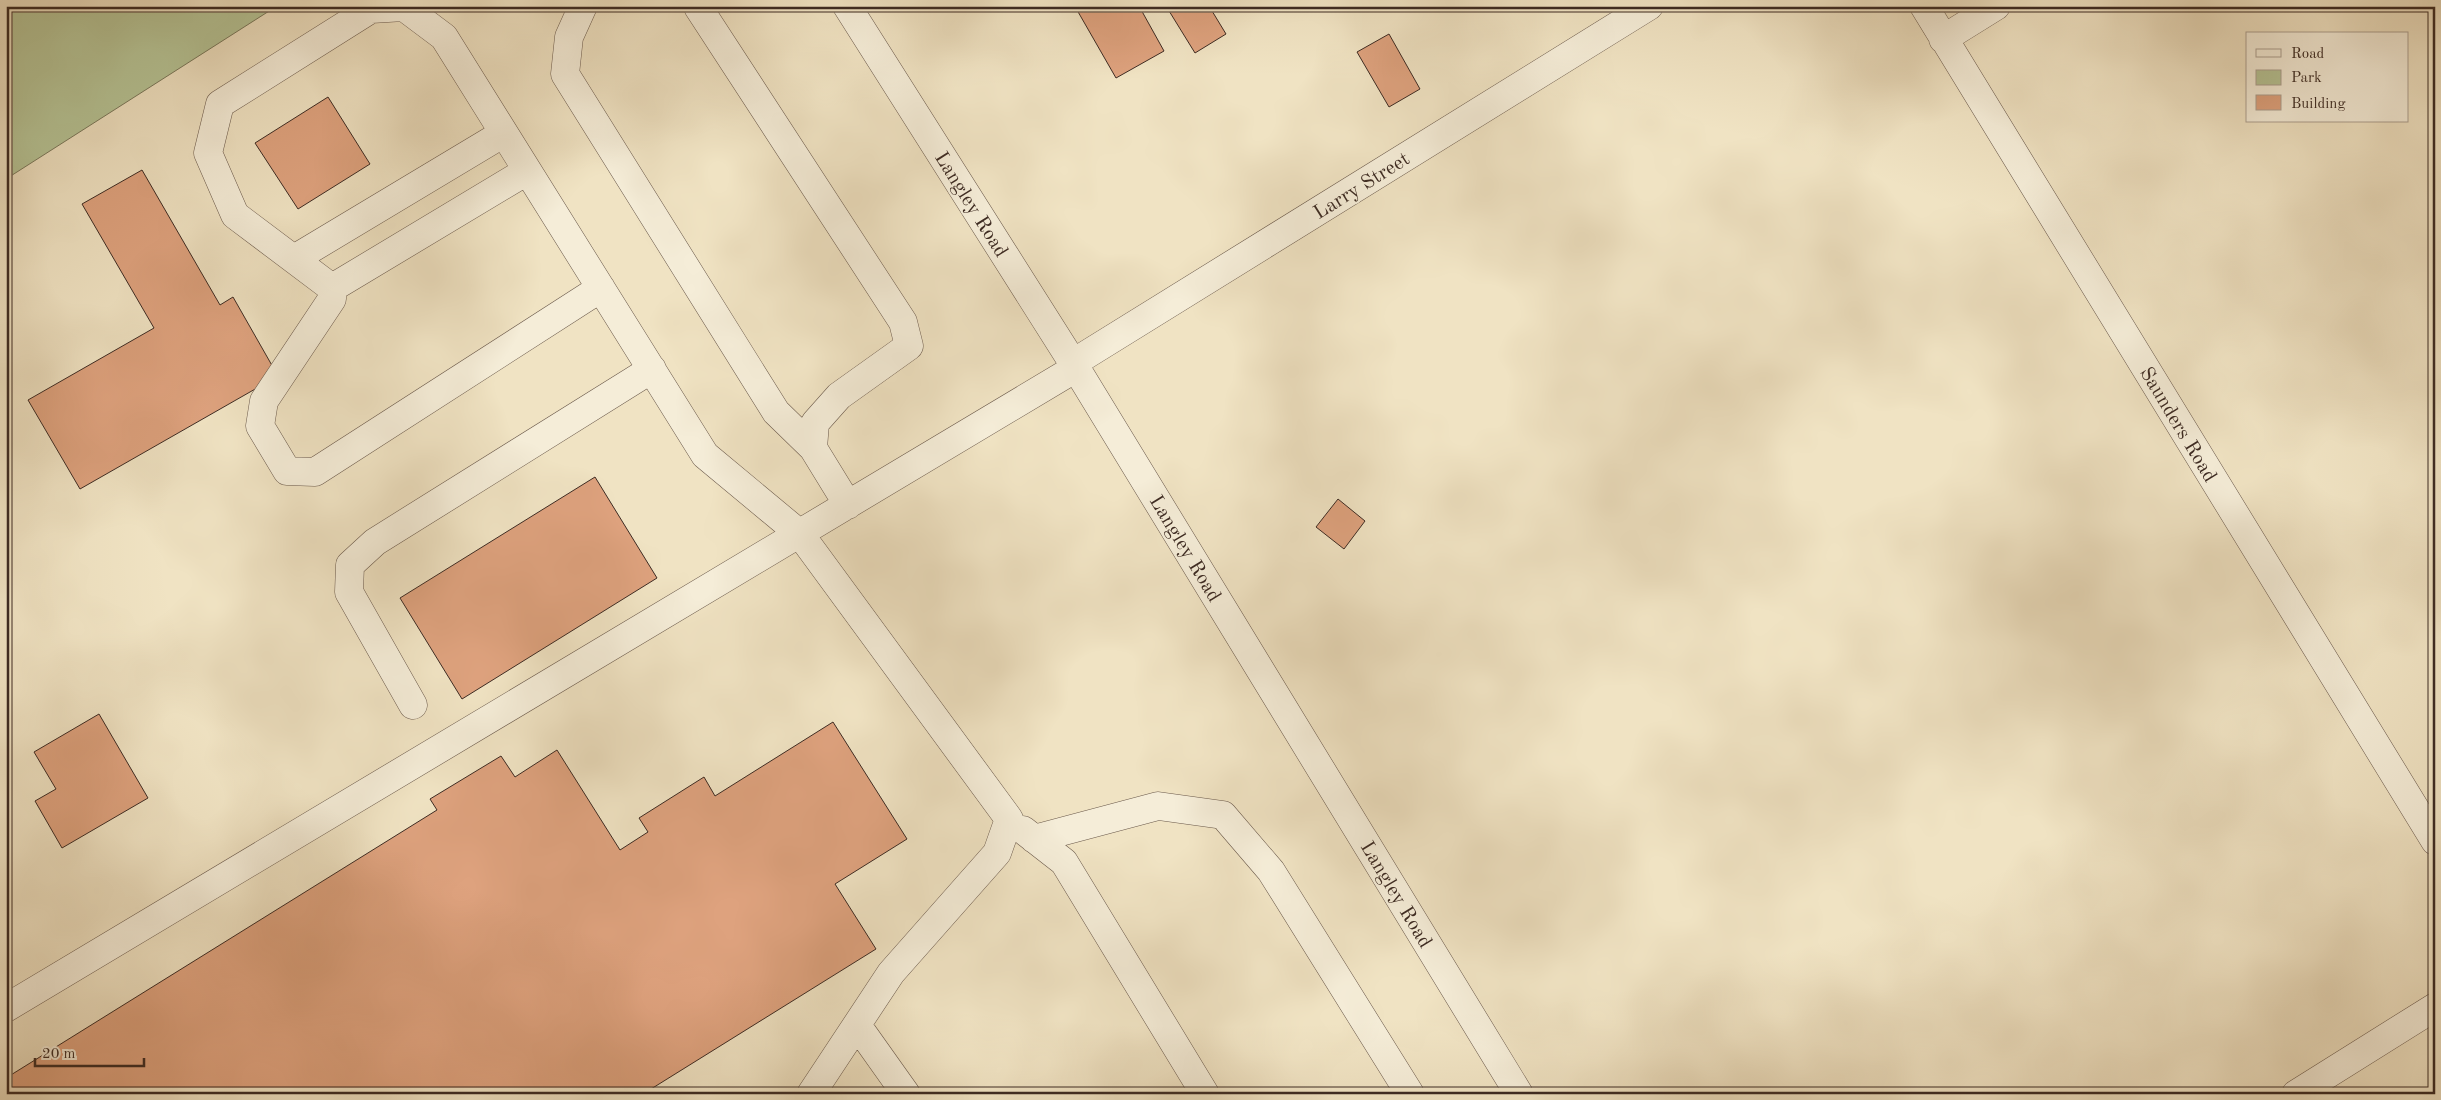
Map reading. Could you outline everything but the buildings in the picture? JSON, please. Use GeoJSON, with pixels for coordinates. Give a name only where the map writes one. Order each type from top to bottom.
{"type":"FeatureCollection","features":[{"type":"Feature","properties":{"kind":"street"},"geometry":{"type":"LineString","coordinates":[[583,6],[569,37],[565,74],[776,412],[813,448],[848,504]]}},
{"type":"Feature","properties":{"kind":"street","name":"Langley Road"},"geometry":{"type":"LineString","coordinates":[[847,6],[1074,366],[1519,1094]]}},
{"type":"Feature","properties":{"kind":"street","name":"Larry Street"},"geometry":{"type":"LineString","coordinates":[[6,1008],[800,534],[1074,366],[1649,6]]}},
{"type":"Feature","properties":{"kind":"street","name":"Saunders Road"},"geometry":{"type":"LineString","coordinates":[[1924,6],[2435,841]]}},
{"type":"Feature","properties":{"kind":"street"},"geometry":{"type":"LineString","coordinates":[[1943,39],[1996,6]]}},
{"type":"Feature","properties":{"kind":"street"},"geometry":{"type":"LineString","coordinates":[[332,288],[235,214],[208,153],[220,104],[371,9],[404,7],[444,37],[704,455],[800,534],[1009,819],[1064,862],[1205,1094]]}},
{"type":"Feature","properties":{"kind":"street"},"geometry":{"type":"LineString","coordinates":[[698,7],[903,322],[909,346],[839,396],[815,423],[813,448]]}},
{"type":"Feature","properties":{"kind":"street"},"geometry":{"type":"LineString","coordinates":[[294,259],[504,133]]}},
{"type":"Feature","properties":{"kind":"street"},"geometry":{"type":"LineString","coordinates":[[332,288],[528,171]]}},
{"type":"Feature","properties":{"kind":"street"},"geometry":{"type":"LineString","coordinates":[[332,288],[332,299],[264,401],[260,426],[286,471],[316,472],[601,288]]}},
{"type":"Feature","properties":{"kind":"street"},"geometry":{"type":"LineString","coordinates":[[413,705],[349,592],[350,565],[375,542],[652,369]]}},
{"type":"Feature","properties":{"kind":"street"},"geometry":{"type":"LineString","coordinates":[[1034,839],[1158,806],[1223,815],[1271,871],[1410,1094]]}},
{"type":"Feature","properties":{"kind":"street"},"geometry":{"type":"LineString","coordinates":[[811,1094],[891,973],[997,853],[1009,819]]}},
{"type":"Feature","properties":{"kind":"street"},"geometry":{"type":"LineString","coordinates":[[2296,1094],[2435,1008]]}},
{"type":"Feature","properties":{"kind":"street"},"geometry":{"type":"LineString","coordinates":[[857,1025],[906,1094]]}},
{"type":"Feature","properties":{"kind":"green space"},"geometry":{"type":"Polygon","coordinates":[[[6,6],[277,6],[6,179],[6,6]]]}}]}
